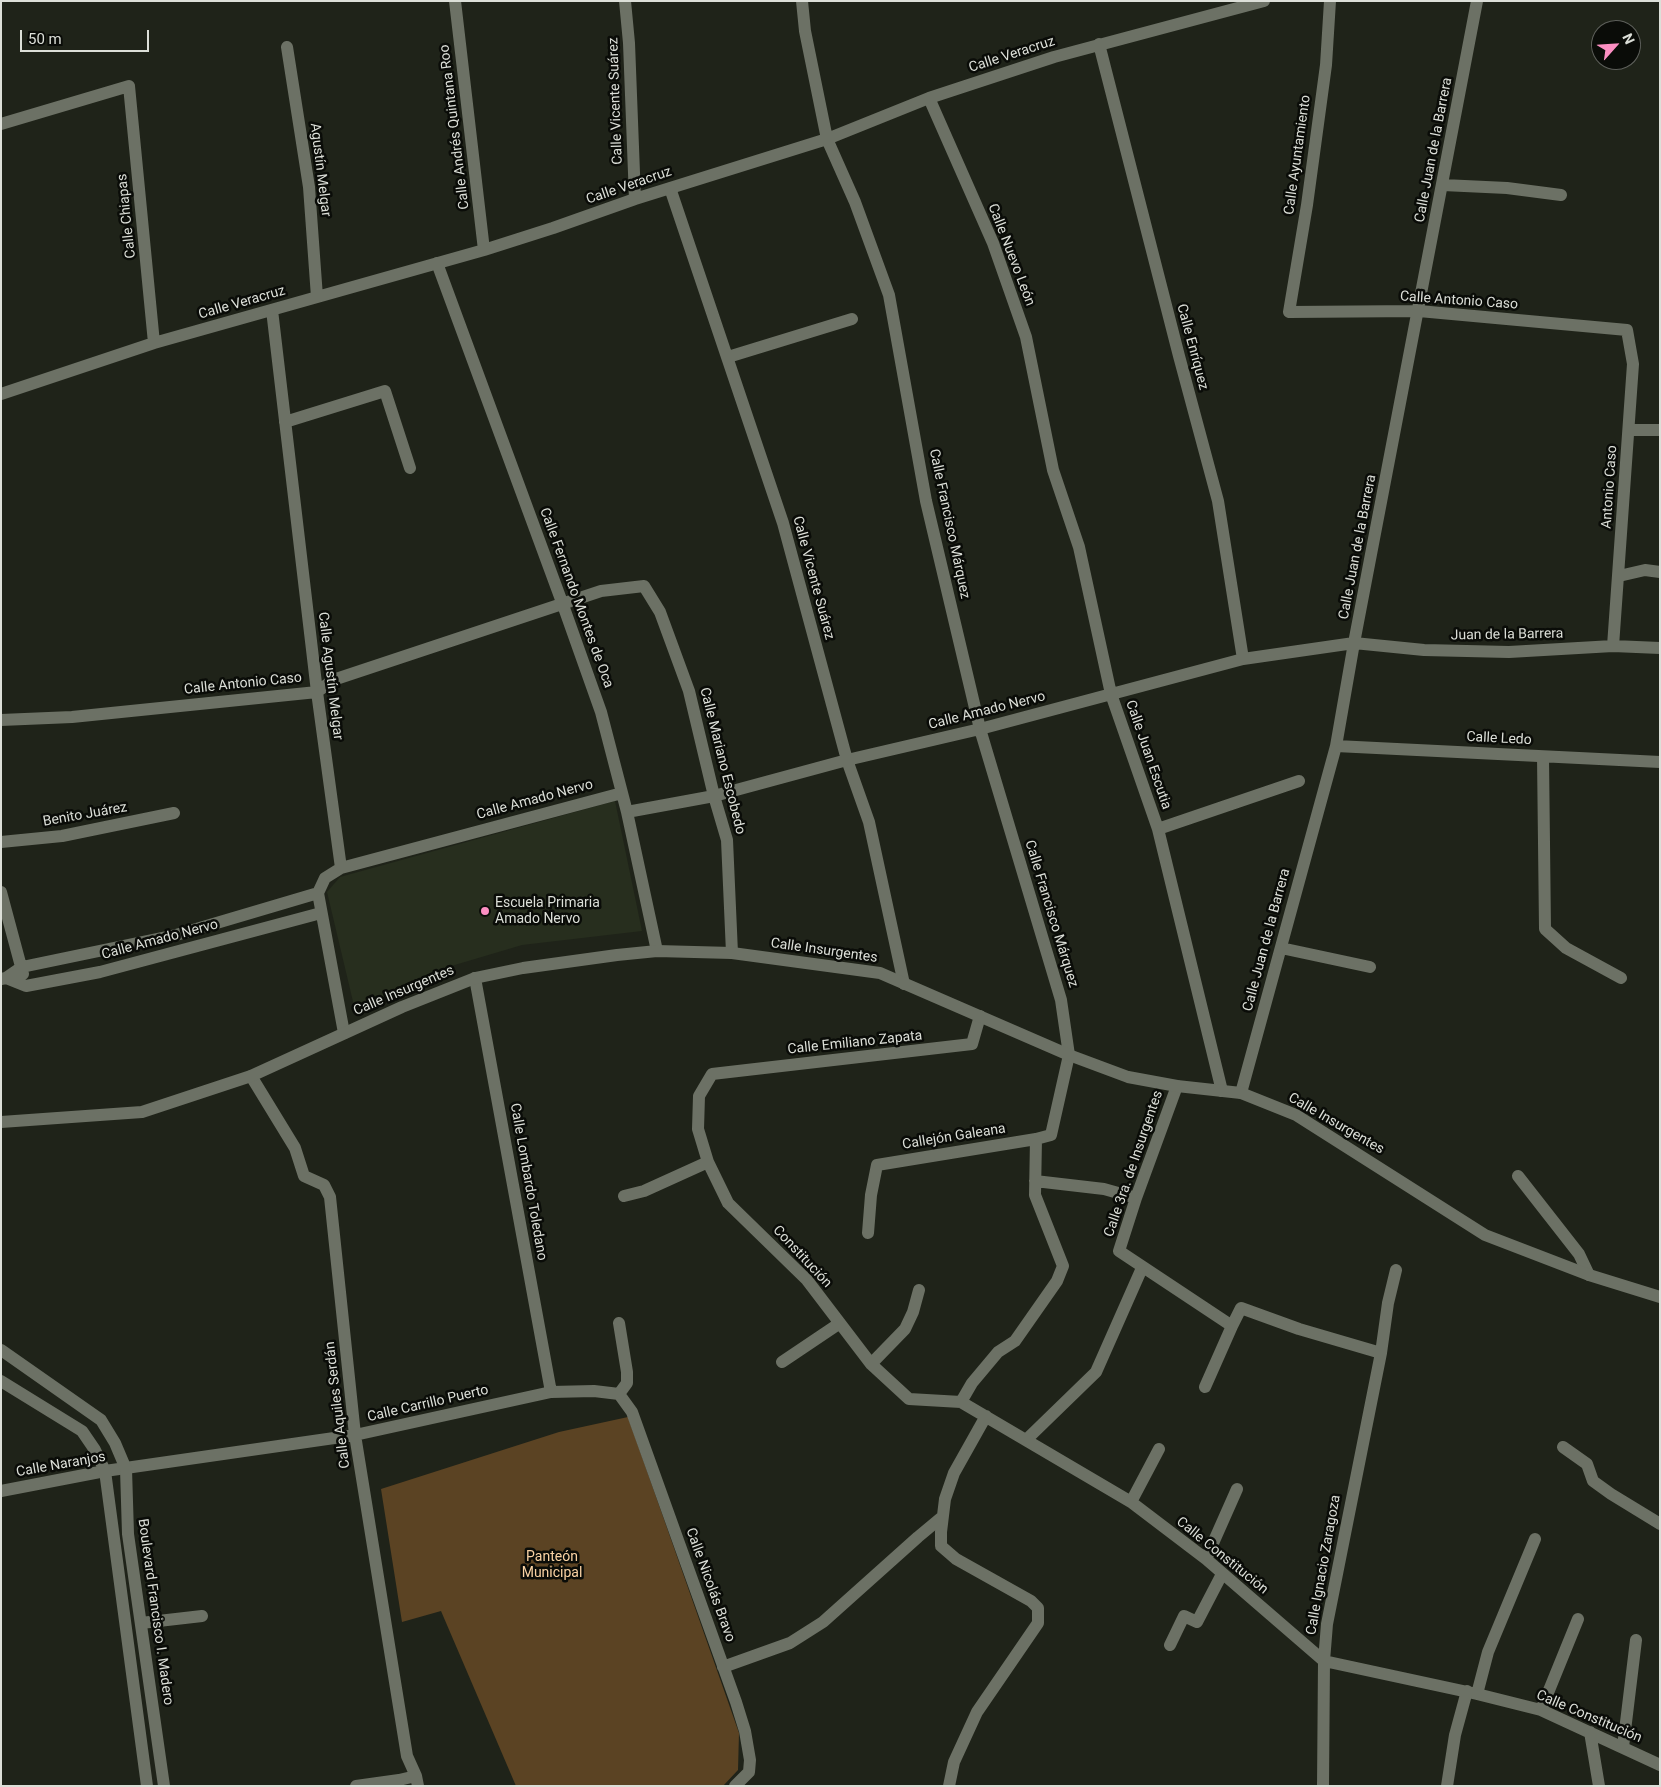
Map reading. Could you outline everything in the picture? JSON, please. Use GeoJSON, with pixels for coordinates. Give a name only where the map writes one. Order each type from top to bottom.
{"type":"FeatureCollection","features":[{"type":"Feature","properties":{"kind":"street","name":"Calle Andrés Quintana Roo"},"geometry":{"type":"LineString","coordinates":[[455,1],[484,250]]}},
{"type":"Feature","properties":{"kind":"street","name":"Calle Vicente Suárez"},"geometry":{"type":"LineString","coordinates":[[625,1],[630,43],[635,200]]}},
{"type":"Feature","properties":{"kind":"street","name":"Calle Francisco Márquez"},"geometry":{"type":"LineString","coordinates":[[802,1],[805,31],[827,139],[855,202],[889,295],[926,501],[980,729],[1061,1000],[1069,1054]]}},
{"type":"Feature","properties":{"kind":"street","name":"Calle Veracruz"},"geometry":{"type":"LineString","coordinates":[[1,394],[154,343],[484,250],[553,228],[670,188],[827,139],[930,98],[1054,57],[1264,1]]}},
{"type":"Feature","properties":{"kind":"street","name":"Calle Ayuntamiento"},"geometry":{"type":"LineString","coordinates":[[1289,312],[1307,205],[1326,66],[1330,1]]}},
{"type":"Feature","properties":{"kind":"street","name":"Calle Juan de la Barrera"},"geometry":{"type":"LineString","coordinates":[[1241,1093],[1336,746],[1477,1]]}},
{"type":"Feature","properties":{"kind":"street","name":"Calle Enríquez"},"geometry":{"type":"LineString","coordinates":[[1099,44],[1176,347],[1218,501],[1243,659]]}},
{"type":"Feature","properties":{"kind":"street","name":"Agustín Melgar"},"geometry":{"type":"LineString","coordinates":[[286,47],[309,187],[316,297]]}},
{"type":"Feature","properties":{"kind":"street","name":"Calle Chiapas"},"geometry":{"type":"LineString","coordinates":[[1,124],[129,86],[154,343]]}},
{"type":"Feature","properties":{"kind":"street","name":"Calle Nuevo León"},"geometry":{"type":"LineString","coordinates":[[930,98],[993,243],[1026,337],[1045,429]]}},
{"type":"Feature","properties":{"kind":"street"},"geometry":{"type":"LineString","coordinates":[[1443,184],[1507,188],[1561,195]]}},
{"type":"Feature","properties":{"kind":"street","name":"Calle Vicente Suárez"},"geometry":{"type":"LineString","coordinates":[[670,188],[783,523],[847,760],[869,822],[904,984]]}},
{"type":"Feature","properties":{"kind":"street","name":"Calle Fernando Montes de Oca"},"geometry":{"type":"LineString","coordinates":[[437,263],[601,712],[627,812],[657,952]]}},
{"type":"Feature","properties":{"kind":"street","name":"Calle Agustín Melgar"},"geometry":{"type":"LineString","coordinates":[[272,310],[317,692],[341,868]]}},
{"type":"Feature","properties":{"kind":"street","name":"Calle Antonio Caso"},"geometry":{"type":"LineString","coordinates":[[1289,312],[1419,311],[1627,330]]}},
{"type":"Feature","properties":{"kind":"street"},"geometry":{"type":"LineString","coordinates":[[728,357],[852,319]]}},
{"type":"Feature","properties":{"kind":"street","name":"Antonio Caso"},"geometry":{"type":"LineString","coordinates":[[1613,646],[1633,364],[1627,330]]}},
{"type":"Feature","properties":{"kind":"street"},"geometry":{"type":"LineString","coordinates":[[285,422],[385,391],[410,468]]}},
{"type":"Feature","properties":{"kind":"street","name":"Calle Juan Escutia"},"geometry":{"type":"LineString","coordinates":[[1045,429],[1053,470],[1079,547],[1111,694],[1158,829],[1222,1091]]}},
{"type":"Feature","properties":{"kind":"street"},"geometry":{"type":"LineString","coordinates":[[1629,430],[1660,430]]}},
{"type":"Feature","properties":{"kind":"street"},"geometry":{"type":"LineString","coordinates":[[1619,576],[1645,570],[1660,572]]}},
{"type":"Feature","properties":{"kind":"street","name":"Calle Antonio Caso"},"geometry":{"type":"LineString","coordinates":[[1,720],[72,717],[317,692],[333,680],[601,591],[644,586]]}},
{"type":"Feature","properties":{"kind":"street","name":"Calle Mariano Escobedo"},"geometry":{"type":"LineString","coordinates":[[644,586],[660,612],[689,691],[714,796],[727,840],[732,953]]}},
{"type":"Feature","properties":{"kind":"street","name":"Calle Amado Nervo"},"geometry":{"type":"LineString","coordinates":[[627,812],[714,796],[847,760],[980,729],[1243,659],[1354,643]]}},
{"type":"Feature","properties":{"kind":"street","name":"Juan de la Barrera"},"geometry":{"type":"LineString","coordinates":[[1354,643],[1424,650],[1509,652],[1613,646],[1660,648]]}},
{"type":"Feature","properties":{"kind":"street","name":"Calle Ledo"},"geometry":{"type":"LineString","coordinates":[[1336,746],[1660,762]]}},
{"type":"Feature","properties":{"kind":"street"},"geometry":{"type":"LineString","coordinates":[[1543,757],[1545,929],[1566,948],[1621,978]]}},
{"type":"Feature","properties":{"kind":"street"},"geometry":{"type":"LineString","coordinates":[[1158,829],[1299,781]]}},
{"type":"Feature","properties":{"kind":"street","name":"Calle Amado Nervo"},"geometry":{"type":"LineString","coordinates":[[341,868],[622,793]]}},
{"type":"Feature","properties":{"kind":"street","name":"Benito Juárez"},"geometry":{"type":"LineString","coordinates":[[1,842],[62,836],[174,814]]}},
{"type":"Feature","properties":{"kind":"street"},"geometry":{"type":"LineString","coordinates":[[341,868],[325,878],[318,893],[344,1033]]}},
{"type":"Feature","properties":{"kind":"street"},"geometry":{"type":"LineString","coordinates":[[1,892],[26,986]]}},
{"type":"Feature","properties":{"kind":"street","name":"Calle Amado Nervo"},"geometry":{"type":"LineString","coordinates":[[4,979],[22,967],[165,937],[318,893]]}},
{"type":"Feature","properties":{"kind":"street","name":"Calle Amado Nervo"},"geometry":{"type":"LineString","coordinates":[[4,979],[26,986],[100,972],[321,914]]}},
{"type":"Feature","properties":{"kind":"street"},"geometry":{"type":"LineString","coordinates":[[165,937],[167,954]]}},
{"type":"Feature","properties":{"kind":"street"},"geometry":{"type":"LineString","coordinates":[[1281,948],[1370,967]]}},
{"type":"Feature","properties":{"kind":"street","name":"Calle Insurgentes"},"geometry":{"type":"LineString","coordinates":[[1,1122],[142,1112],[251,1076],[402,1007],[475,978],[523,968],[657,952],[732,953],[880,973],[1069,1054],[1128,1077],[1177,1086],[1241,1093],[1296,1115],[1485,1235],[1589,1275],[1660,1297]]}},
{"type":"Feature","properties":{"kind":"street","name":"Calle Lombardo Toledano"},"geometry":{"type":"LineString","coordinates":[[475,978],[551,1392]]}},
{"type":"Feature","properties":{"kind":"street","name":"Calle Emiliano Zapata"},"geometry":{"type":"LineString","coordinates":[[712,1074],[972,1044],[980,1016]]}},
{"type":"Feature","properties":{"kind":"street"},"geometry":{"type":"LineString","coordinates":[[962,1402],[972,1383],[998,1352],[1015,1341],[1057,1281],[1063,1266],[1035,1195],[1036,1139],[1051,1135],[1069,1054]]}},
{"type":"Feature","properties":{"kind":"street","name":"Constitución"},"geometry":{"type":"LineString","coordinates":[[712,1074],[699,1096],[698,1129],[708,1162],[728,1203],[807,1280],[871,1364],[909,1399],[962,1402]]}},
{"type":"Feature","properties":{"kind":"street","name":"Calle Aquiles Serdán"},"geometry":{"type":"LineString","coordinates":[[251,1076],[295,1148],[304,1176],[324,1185],[330,1197],[355,1435],[407,1756],[417,1781]]}},
{"type":"Feature","properties":{"kind":"street","name":"Calle 3ra. de Insurgentes"},"geometry":{"type":"LineString","coordinates":[[1142,1268],[1119,1251],[1136,1198],[1177,1086]]}},
{"type":"Feature","properties":{"kind":"street","name":"Callejón Galeana"},"geometry":{"type":"LineString","coordinates":[[868,1233],[871,1195],[877,1165],[1036,1139]]}},
{"type":"Feature","properties":{"kind":"street"},"geometry":{"type":"LineString","coordinates":[[624,1196],[644,1191],[708,1162]]}},
{"type":"Feature","properties":{"kind":"street"},"geometry":{"type":"LineString","coordinates":[[1518,1176],[1579,1254],[1589,1275]]}},
{"type":"Feature","properties":{"kind":"street"},"geometry":{"type":"LineString","coordinates":[[1035,1181],[1104,1189],[1136,1198]]}},
{"type":"Feature","properties":{"kind":"street"},"geometry":{"type":"LineString","coordinates":[[1026,1440],[1096,1372],[1142,1268],[1232,1326]]}},
{"type":"Feature","properties":{"kind":"street","name":"Calle Ignacio Zaragoza"},"geometry":{"type":"LineString","coordinates":[[1323,1786],[1324,1661],[1327,1624],[1381,1353],[1388,1303],[1396,1270]]}},
{"type":"Feature","properties":{"kind":"street"},"geometry":{"type":"LineString","coordinates":[[871,1364],[905,1329],[913,1312],[919,1290]]}},
{"type":"Feature","properties":{"kind":"street"},"geometry":{"type":"LineString","coordinates":[[1205,1386],[1241,1308],[1299,1329],[1381,1353]]}},
{"type":"Feature","properties":{"kind":"street"},"geometry":{"type":"LineString","coordinates":[[619,1323],[627,1372],[626,1383],[619,1394]]}},
{"type":"Feature","properties":{"kind":"street"},"geometry":{"type":"LineString","coordinates":[[782,1362],[840,1323]]}},
{"type":"Feature","properties":{"kind":"street","name":"Boulevard Francisco I. Madero"},"geometry":{"type":"LineString","coordinates":[[1,1350],[101,1420],[115,1443],[126,1469],[128,1534],[164,1786]]}},
{"type":"Feature","properties":{"kind":"street"},"geometry":{"type":"LineString","coordinates":[[1,1380],[82,1431],[95,1450],[105,1471],[148,1786]]}},
{"type":"Feature","properties":{"kind":"street","name":"Calle Carrillo Puerto"},"geometry":{"type":"LineString","coordinates":[[126,1469],[355,1435],[551,1392],[594,1391],[619,1394]]}},
{"type":"Feature","properties":{"kind":"street","name":"Calle Nicolás Bravo"},"geometry":{"type":"LineString","coordinates":[[619,1394],[632,1412],[736,1702],[750,1760],[749,1772],[735,1786]]}},
{"type":"Feature","properties":{"kind":"street","name":"Calle Constitución"},"geometry":{"type":"LineString","coordinates":[[962,1402],[1132,1502],[1206,1559],[1324,1661],[1472,1692],[1541,1710],[1660,1765]]}},
{"type":"Feature","properties":{"kind":"street"},"geometry":{"type":"LineString","coordinates":[[949,1786],[954,1762],[977,1712],[1038,1623],[1038,1608],[1031,1601],[956,1559],[942,1546],[942,1517],[945,1499],[954,1473],[986,1416]]}},
{"type":"Feature","properties":{"kind":"street"},"geometry":{"type":"LineString","coordinates":[[1563,1447],[1587,1464],[1593,1481],[1660,1524]]}},
{"type":"Feature","properties":{"kind":"street"},"geometry":{"type":"LineString","coordinates":[[1132,1502],[1158,1449]]}},
{"type":"Feature","properties":{"kind":"street","name":"Calle Naranjos"},"geometry":{"type":"LineString","coordinates":[[1,1491],[105,1471],[126,1469]]}},
{"type":"Feature","properties":{"kind":"street"},"geometry":{"type":"LineString","coordinates":[[1206,1559],[1237,1489]]}},
{"type":"Feature","properties":{"kind":"street"},"geometry":{"type":"LineString","coordinates":[[723,1667],[790,1643],[823,1622],[942,1517]]}},
{"type":"Feature","properties":{"kind":"street"},"geometry":{"type":"LineString","coordinates":[[1447,1786],[1456,1735],[1535,1539]]}},
{"type":"Feature","properties":{"kind":"street"},"geometry":{"type":"LineString","coordinates":[[1170,1645],[1184,1616],[1197,1622],[1222,1574]]}},
{"type":"Feature","properties":{"kind":"street"},"geometry":{"type":"LineString","coordinates":[[141,1623],[202,1616]]}},
{"type":"Feature","properties":{"kind":"street"},"geometry":{"type":"LineString","coordinates":[[1541,1710],[1578,1619]]}},
{"type":"Feature","properties":{"kind":"street"},"geometry":{"type":"LineString","coordinates":[[1623,1747],[1636,1640]]}},
{"type":"Feature","properties":{"kind":"street"},"geometry":{"type":"LineString","coordinates":[[1590,1732],[1599,1786]]}},
{"type":"Feature","properties":{"kind":"street","name":"Calle Aquiles Serdán"},"geometry":{"type":"LineString","coordinates":[[400,1783],[407,1756]]}},
{"type":"Feature","properties":{"kind":"street"},"geometry":{"type":"LineString","coordinates":[[356,1786],[417,1781]]}},
{"type":"Feature","properties":{"kind":"shaded area","name":"Escuela Primaria Amado Nervo"},"geometry":{"type":"Polygon","coordinates":[[[615,801],[642,931],[522,945],[448,967],[355,1010],[327,892],[340,877],[615,801]]]}},
{"type":"Feature","properties":{"kind":"green space","name":"Panteón Municipal"},"geometry":{"type":"Polygon","coordinates":[[[628,1417],[739,1733],[738,1770],[723,1786],[516,1786],[441,1611],[402,1622],[381,1489],[559,1432],[628,1417]]]}},
{"type":"Feature","properties":{"kind":"place","name":"Escuela Primaria Amado Nervo"},"geometry":{"type":"Point","coordinates":[485,911]}}]}
